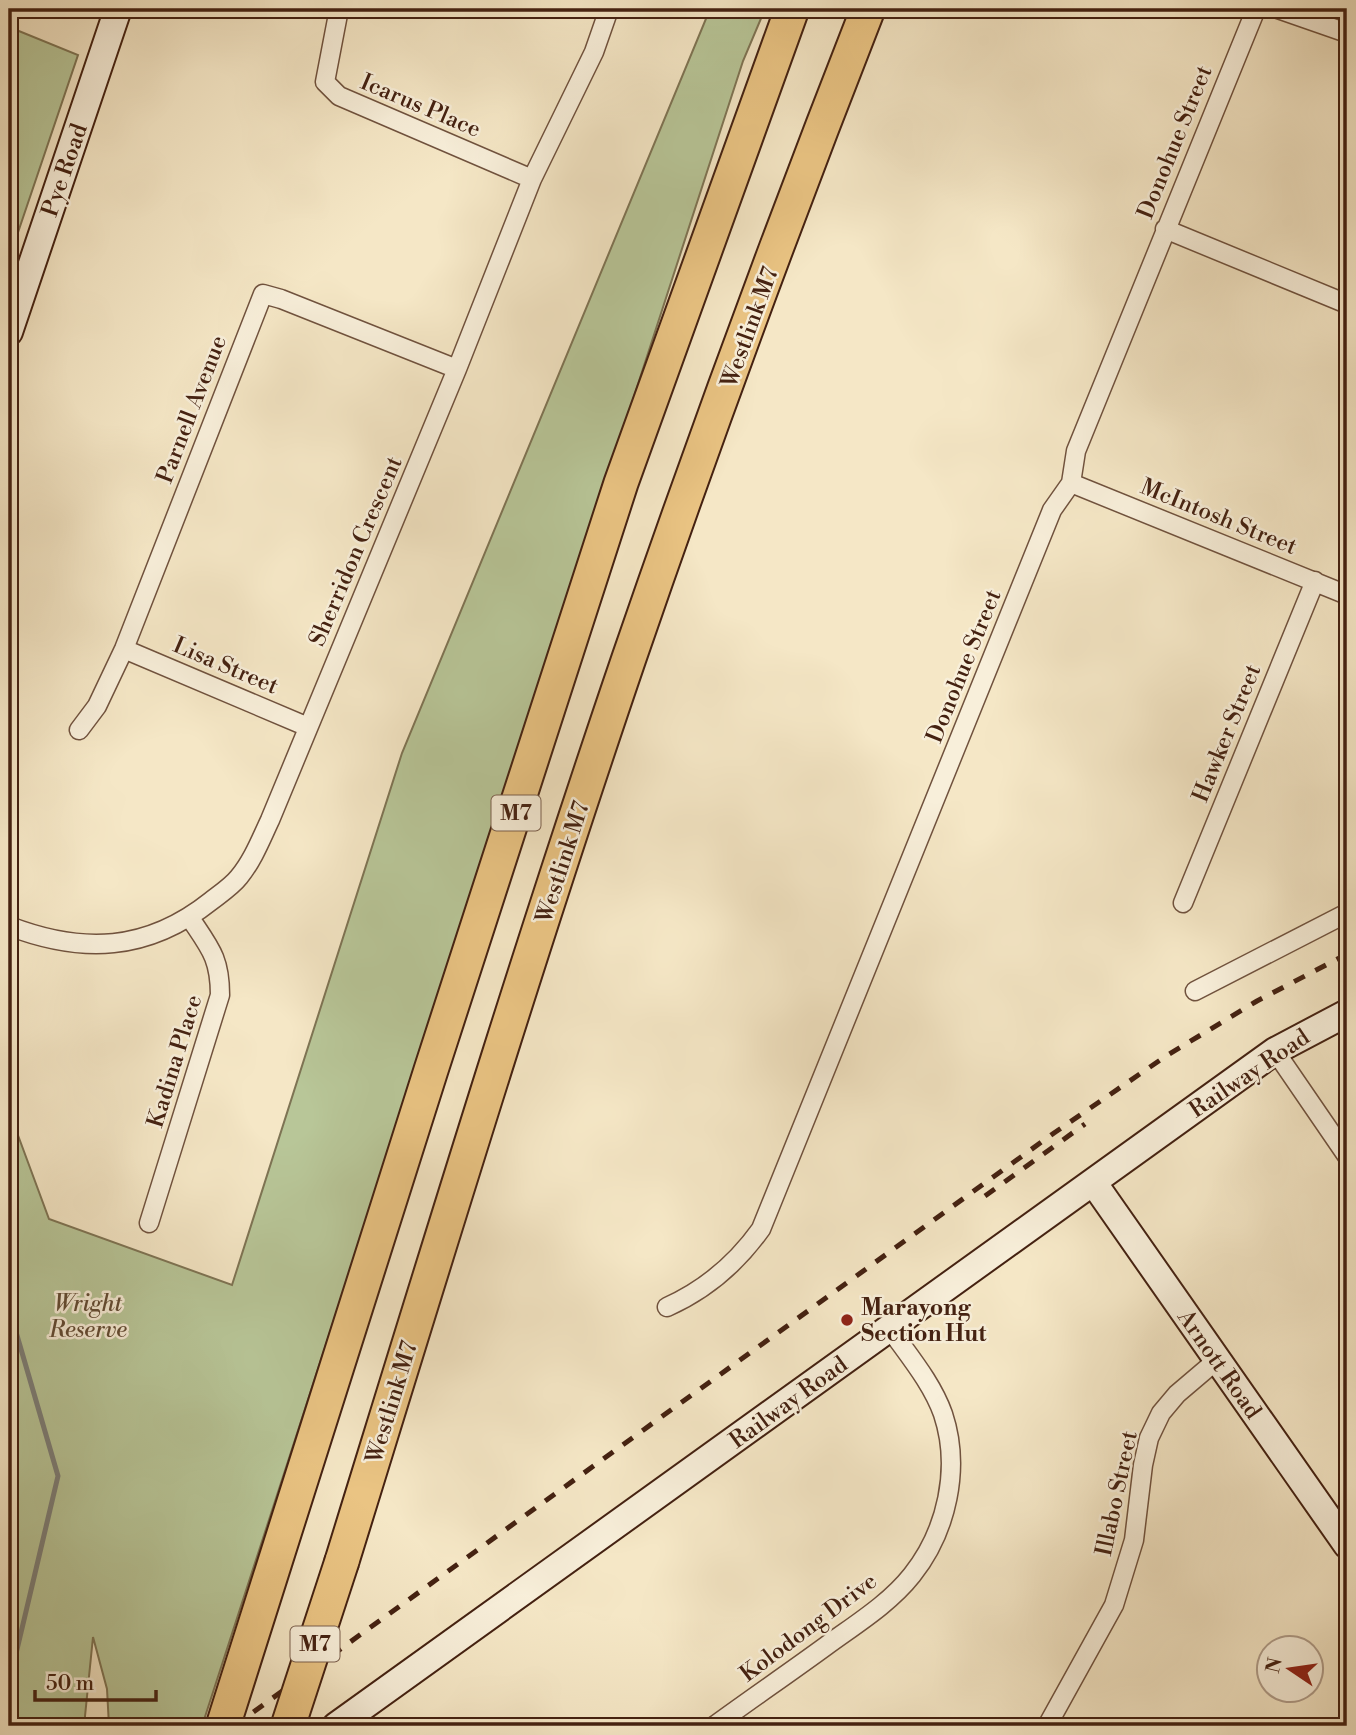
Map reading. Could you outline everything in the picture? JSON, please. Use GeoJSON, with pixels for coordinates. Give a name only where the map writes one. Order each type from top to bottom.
{"type":"FeatureCollection","features":[{"type":"Feature","properties":{"kind":"highway","name":"M7"},"geometry":{"type":"LineString","coordinates":[[223,1726],[621,483],[792,9]]}},
{"type":"Feature","properties":{"kind":"highway","name":"Westlink M7"},"geometry":{"type":"LineString","coordinates":[[288,1726],[452,1204],[629,658],[803,174],[868,9]]}},
{"type":"Feature","properties":{"kind":"street","name":"Pye Road"},"geometry":{"type":"LineString","coordinates":[[9,332],[118,9]]}},
{"type":"Feature","properties":{"kind":"street","name":"Icarus Place"},"geometry":{"type":"LineString","coordinates":[[339,9],[325,82],[339,96],[532,179]]}},
{"type":"Feature","properties":{"kind":"street","name":"Sherridon Crescent"},"geometry":{"type":"LineString","coordinates":[[9,926],[65,943],[116,943],[148,936],[190,918],[239,878],[270,820],[457,369],[532,179],[594,52],[609,9]]}},
{"type":"Feature","properties":{"kind":"street","name":"Donohue Street"},"geometry":{"type":"LineString","coordinates":[[667,1307],[694,1295],[733,1263],[761,1229],[1052,510],[1072,483],[1076,451],[1256,9]]}},
{"type":"Feature","properties":{"kind":"street"},"geometry":{"type":"LineString","coordinates":[[1278,9],[1347,33]]}},
{"type":"Feature","properties":{"kind":"street"},"geometry":{"type":"LineString","coordinates":[[1165,229],[1347,304]]}},
{"type":"Feature","properties":{"kind":"street","name":"Parnell Avenue"},"geometry":{"type":"LineString","coordinates":[[79,730],[97,706],[124,649],[262,294],[281,299],[457,369]]}},
{"type":"Feature","properties":{"kind":"street","name":"McIntosh Street"},"geometry":{"type":"LineString","coordinates":[[1072,483],[1347,595]]}},
{"type":"Feature","properties":{"kind":"street","name":"Hawker Street"},"geometry":{"type":"LineString","coordinates":[[1183,903],[1315,581]]}},
{"type":"Feature","properties":{"kind":"street","name":"Lisa Street"},"geometry":{"type":"LineString","coordinates":[[124,649],[308,727]]}},
{"type":"Feature","properties":{"kind":"street"},"geometry":{"type":"LineString","coordinates":[[1195,991],[1347,914]]}},
{"type":"Feature","properties":{"kind":"street","name":"Kadina Place"},"geometry":{"type":"LineString","coordinates":[[149,1223],[220,995],[220,971],[211,948],[190,918]]}},
{"type":"Feature","properties":{"kind":"street","name":"Railway Road"},"geometry":{"type":"LineString","coordinates":[[336,1726],[1275,1051],[1347,1013]]}},
{"type":"Feature","properties":{"kind":"street"},"geometry":{"type":"LineString","coordinates":[[1275,1051],[1347,1156]]}},
{"type":"Feature","properties":{"kind":"street","name":"Arnott Road"},"geometry":{"type":"LineString","coordinates":[[1093,1182],[1347,1545]]}},
{"type":"Feature","properties":{"kind":"street","name":"Kolodong Drive"},"geometry":{"type":"LineString","coordinates":[[714,1726],[877,1610],[912,1574],[943,1515],[950,1487],[949,1440],[943,1415],[925,1379],[890,1329]]}},
{"type":"Feature","properties":{"kind":"street","name":"Illabo Street"},"geometry":{"type":"LineString","coordinates":[[1047,1726],[1114,1605],[1134,1540],[1149,1438],[1161,1413],[1177,1394],[1217,1360]]}},
{"type":"Feature","properties":{"kind":"green space","name":"Wright Reserve"},"geometry":{"type":"Polygon","coordinates":[[[710,9],[765,9],[743,61],[202,1726],[109,1726],[107,1689],[93,1637],[84,1726],[9,1726],[9,1111],[49,1219],[232,1285],[402,753],[710,9]]]}},
{"type":"Feature","properties":{"kind":"green space"},"geometry":{"type":"Polygon","coordinates":[[[9,27],[78,55],[10,256],[9,255],[9,27]]]}},
{"type":"Feature","properties":{"kind":"waterway"},"geometry":{"type":"LineString","coordinates":[[9,1308],[58,1476],[15,1658],[9,1671]]}},
{"type":"Feature","properties":{"kind":"railway"},"geometry":{"type":"LineString","coordinates":[[234,1726],[1054,1133],[1166,1056],[1257,1001],[1347,954]]}},
{"type":"Feature","properties":{"kind":"railway"},"geometry":{"type":"LineString","coordinates":[[985,1196],[1085,1124]]}},
{"type":"Feature","properties":{"kind":"place","name":"Marayong Section Hut"},"geometry":{"type":"Point","coordinates":[847,1320]}}]}
